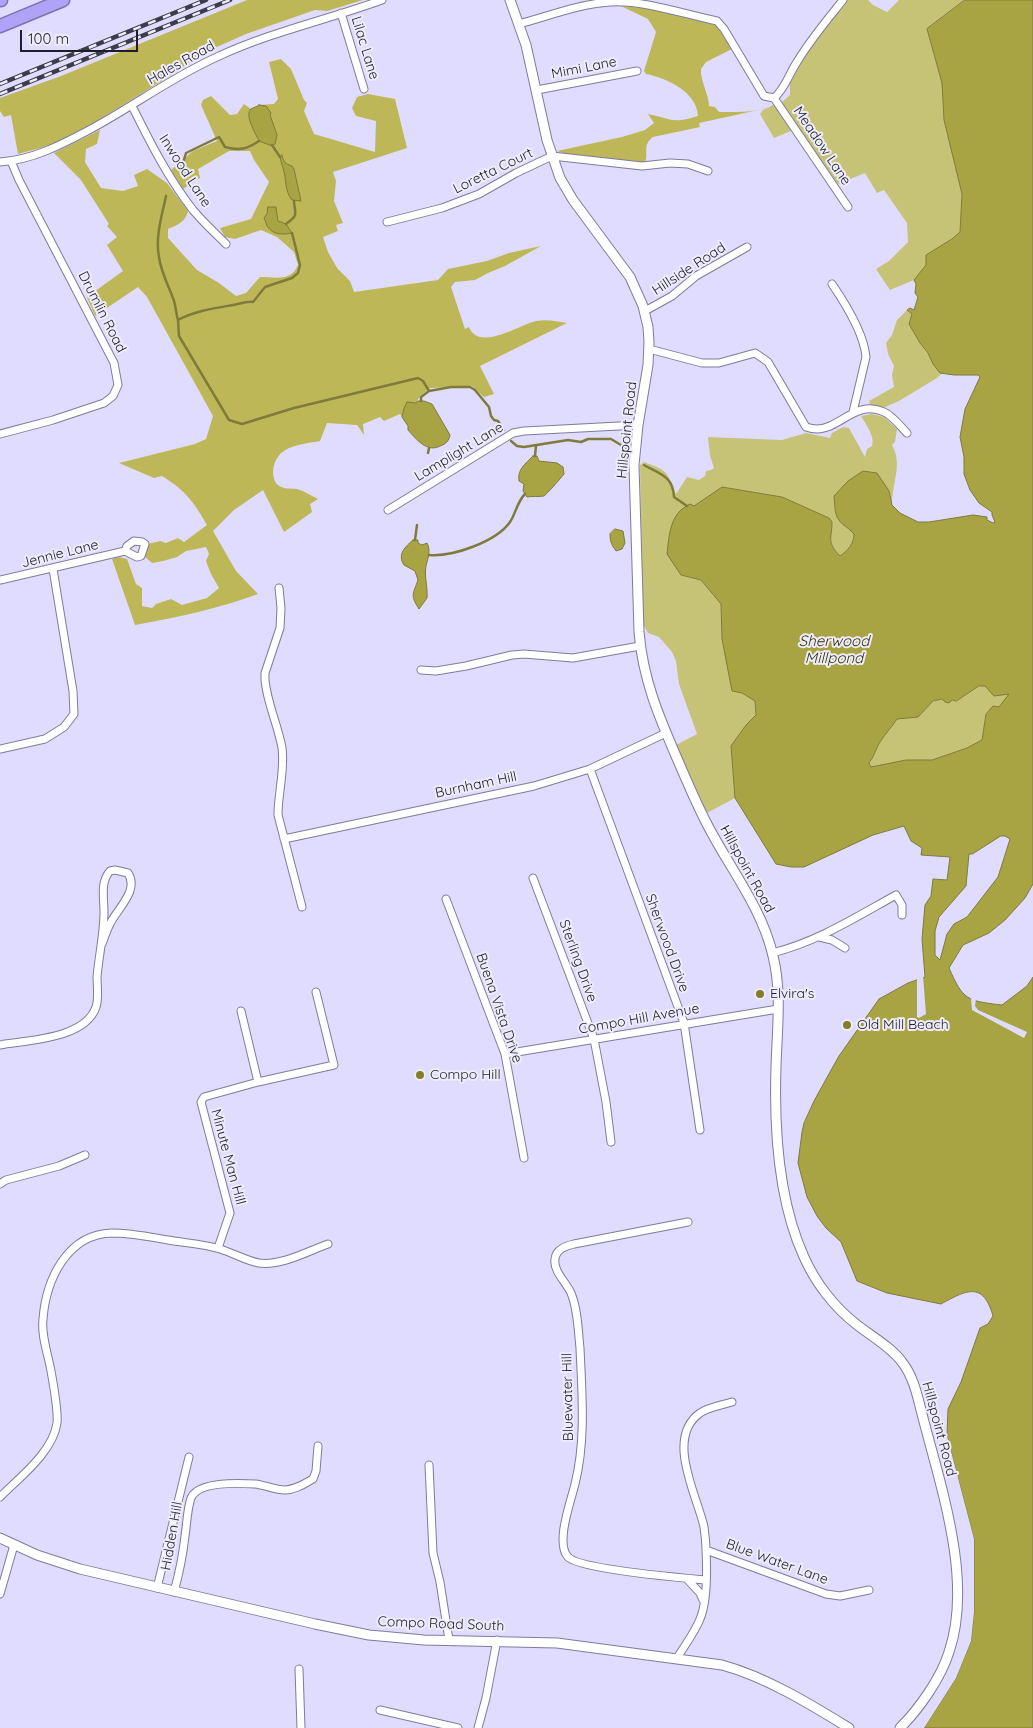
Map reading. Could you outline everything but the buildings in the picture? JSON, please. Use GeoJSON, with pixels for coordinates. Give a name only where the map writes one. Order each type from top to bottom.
{"type":"FeatureCollection","features":[{"type":"Feature","properties":{"kind":"highway"},"geometry":{"type":"LineString","coordinates":[[0,26],[63,0]]}},
{"type":"Feature","properties":{"kind":"street","name":"Hales Road"},"geometry":{"type":"LineString","coordinates":[[0,162],[11,161],[48,150],[70,141],[220,55],[276,34],[382,0]]}},
{"type":"Feature","properties":{"kind":"street","name":"Hillspoint Road"},"geometry":{"type":"LineString","coordinates":[[510,0],[519,24],[552,156],[560,178],[573,200],[630,277],[644,311],[648,327],[649,349],[634,456],[640,646],[651,696],[666,733],[702,816],[759,917],[772,953],[776,975],[778,1009],[776,1135],[787,1202],[795,1233],[811,1271],[828,1295],[855,1323],[898,1357],[907,1369],[922,1410],[954,1544],[957,1572],[957,1611],[949,1653],[927,1694],[900,1728]]}},
{"type":"Feature","properties":{"kind":"street"},"geometry":{"type":"LineString","coordinates":[[774,98],[781,93],[797,62],[843,0]]}},
{"type":"Feature","properties":{"kind":"street","name":"Meadow Lane"},"geometry":{"type":"LineString","coordinates":[[519,24],[580,7],[610,2],[642,4],[717,21],[764,96],[774,98],[848,207]]}},
{"type":"Feature","properties":{"kind":"street","name":"Lilac Lane"},"geometry":{"type":"LineString","coordinates":[[341,13],[364,89]]}},
{"type":"Feature","properties":{"kind":"street","name":"Mimi Lane"},"geometry":{"type":"LineString","coordinates":[[536,90],[637,71]]}},
{"type":"Feature","properties":{"kind":"street","name":"Inwood Lane"},"geometry":{"type":"LineString","coordinates":[[132,106],[153,148],[182,195],[195,212],[226,244]]}},
{"type":"Feature","properties":{"kind":"street"},"geometry":{"type":"LineString","coordinates":[[552,156],[642,166],[666,162],[688,164],[708,171]]}},
{"type":"Feature","properties":{"kind":"street","name":"Loretta Court"},"geometry":{"type":"LineString","coordinates":[[387,222],[442,208],[479,194],[516,173],[552,156]]}},
{"type":"Feature","properties":{"kind":"street","name":"Drumlin Road"},"geometry":{"type":"LineString","coordinates":[[0,434],[53,420],[104,403],[113,396],[118,386],[114,363],[19,180],[11,161]]}},
{"type":"Feature","properties":{"kind":"street","name":"Hillside Road"},"geometry":{"type":"LineString","coordinates":[[644,311],[672,296],[696,276],[747,247]]}},
{"type":"Feature","properties":{"kind":"street"},"geometry":{"type":"LineString","coordinates":[[832,284],[845,305],[865,350],[866,357],[853,412]]}},
{"type":"Feature","properties":{"kind":"street"},"geometry":{"type":"LineString","coordinates":[[649,349],[702,363],[719,363],[751,353],[758,354],[768,362],[806,428],[819,430],[835,424],[853,412],[870,409],[884,412],[895,420],[907,433]]}},
{"type":"Feature","properties":{"kind":"street","name":"Lamplight Lane"},"geometry":{"type":"LineString","coordinates":[[388,510],[513,433],[638,425]]}},
{"type":"Feature","properties":{"kind":"street","name":"Jennie Lane"},"geometry":{"type":"LineString","coordinates":[[0,580],[125,551]]}},
{"type":"Feature","properties":{"kind":"street"},"geometry":{"type":"LineString","coordinates":[[0,749],[45,739],[64,727],[74,714],[73,691],[53,569]]}},
{"type":"Feature","properties":{"kind":"street"},"geometry":{"type":"LineString","coordinates":[[279,588],[280,628],[265,672],[265,680],[282,751],[278,807],[284,839],[302,907]]}},
{"type":"Feature","properties":{"kind":"street"},"geometry":{"type":"LineString","coordinates":[[421,670],[436,671],[512,655],[524,654],[573,658],[640,646]]}},
{"type":"Feature","properties":{"kind":"street","name":"Burnham Hill"},"geometry":{"type":"LineString","coordinates":[[284,839],[534,786],[590,770],[666,733]]}},
{"type":"Feature","properties":{"kind":"street","name":"Sherwood Drive"},"geometry":{"type":"LineString","coordinates":[[590,770],[684,1023],[700,1130]]}},
{"type":"Feature","properties":{"kind":"street"},"geometry":{"type":"LineString","coordinates":[[0,1045],[64,1034],[80,1027],[91,1017],[96,1006],[106,876],[110,871],[115,870],[128,873],[131,878],[131,887],[126,899],[111,921],[102,944]]}},
{"type":"Feature","properties":{"kind":"street","name":"Sterling Drive"},"geometry":{"type":"LineString","coordinates":[[534,878],[594,1039],[606,1102],[611,1142]]}},
{"type":"Feature","properties":{"kind":"street"},"geometry":{"type":"LineString","coordinates":[[772,953],[796,947],[819,937],[896,895],[902,905],[902,915]]}},
{"type":"Feature","properties":{"kind":"street","name":"Buena Vista Drive"},"geometry":{"type":"LineString","coordinates":[[446,899],[505,1054],[524,1158]]}},
{"type":"Feature","properties":{"kind":"street"},"geometry":{"type":"LineString","coordinates":[[819,937],[828,938],[845,948]]}},
{"type":"Feature","properties":{"kind":"street","name":"Minute Man Hill"},"geometry":{"type":"LineString","coordinates":[[218,1248],[230,1213],[201,1102],[204,1097],[258,1082],[334,1065],[316,992]]}},
{"type":"Feature","properties":{"kind":"street","name":"Compo Hill Avenue"},"geometry":{"type":"LineString","coordinates":[[505,1054],[778,1009]]}},
{"type":"Feature","properties":{"kind":"street"},"geometry":{"type":"LineString","coordinates":[[240,1011],[258,1082]]}},
{"type":"Feature","properties":{"kind":"street"},"geometry":{"type":"LineString","coordinates":[[0,1184],[6,1180],[59,1166],[85,1155]]}},
{"type":"Feature","properties":{"kind":"street","name":"Bluewater Hill"},"geometry":{"type":"LineString","coordinates":[[688,1222],[574,1244],[563,1247],[556,1253],[554,1261],[557,1270],[570,1292],[576,1311],[583,1410],[578,1470],[562,1544],[570,1559],[575,1562],[611,1569],[705,1580]]}},
{"type":"Feature","properties":{"kind":"street"},"geometry":{"type":"LineString","coordinates":[[0,1497],[44,1453],[52,1440],[57,1423],[51,1371],[42,1327],[44,1310],[53,1276],[62,1260],[76,1246],[92,1237],[110,1233],[137,1234],[218,1248],[258,1263],[270,1263],[328,1244]]}},
{"type":"Feature","properties":{"kind":"street"},"geometry":{"type":"LineString","coordinates":[[677,1658],[700,1620],[704,1602],[706,1550],[704,1528],[684,1458],[684,1438],[690,1422],[701,1412],[732,1402]]}},
{"type":"Feature","properties":{"kind":"street","name":"Hidden Hill"},"geometry":{"type":"LineString","coordinates":[[174,1592],[188,1513],[192,1497],[196,1491],[202,1487],[228,1484],[256,1484],[285,1490],[296,1488],[313,1479],[316,1471],[318,1446]]}},
{"type":"Feature","properties":{"kind":"street"},"geometry":{"type":"LineString","coordinates":[[157,1588],[189,1457]]}},
{"type":"Feature","properties":{"kind":"street"},"geometry":{"type":"LineString","coordinates":[[429,1466],[433,1553],[440,1582],[449,1640]]}},
{"type":"Feature","properties":{"kind":"street","name":"Compo Road South"},"geometry":{"type":"LineString","coordinates":[[0,1538],[59,1563],[174,1592],[355,1632],[408,1639],[557,1642],[722,1665],[746,1672],[772,1685],[845,1727]]}},
{"type":"Feature","properties":{"kind":"street"},"geometry":{"type":"LineString","coordinates":[[0,1594],[14,1545]]}},
{"type":"Feature","properties":{"kind":"street","name":"Blue Water Lane"},"geometry":{"type":"LineString","coordinates":[[706,1550],[826,1594],[840,1596],[869,1590]]}},
{"type":"Feature","properties":{"kind":"street"},"geometry":{"type":"LineString","coordinates":[[687,1578],[700,1593],[704,1602]]}},
{"type":"Feature","properties":{"kind":"street"},"geometry":{"type":"LineString","coordinates":[[478,1728],[497,1640]]}},
{"type":"Feature","properties":{"kind":"street"},"geometry":{"type":"LineString","coordinates":[[299,1669],[301,1728]]}},
{"type":"Feature","properties":{"kind":"street"},"geometry":{"type":"LineString","coordinates":[[380,1710],[458,1728]]}},
{"type":"Feature","properties":{"kind":"shaded area"},"geometry":{"type":"Polygon","coordinates":[[[247,0],[363,0],[327,11],[315,10],[246,34],[201,54],[173,74],[95,122],[51,145],[18,154],[11,115],[4,117],[0,111],[0,98],[61,76],[247,0]]]}},
{"type":"Feature","properties":{"kind":"shaded area"},"geometry":{"type":"Polygon","coordinates":[[[847,0],[868,0],[873,5],[887,12],[899,0],[965,0],[927,29],[942,83],[944,120],[962,194],[960,232],[926,255],[926,265],[914,280],[890,290],[876,269],[889,261],[908,242],[907,223],[884,190],[877,193],[865,173],[838,184],[798,128],[774,138],[760,114],[763,110],[781,103],[790,95],[790,77],[847,0]]]}},
{"type":"Feature","properties":{"kind":"shaded area"},"geometry":{"type":"Polygon","coordinates":[[[621,6],[645,8],[716,25],[722,30],[732,49],[706,62],[701,69],[709,106],[715,107],[719,112],[733,112],[754,111],[774,105],[777,106],[699,123],[700,127],[653,137],[647,146],[645,163],[579,158],[557,151],[645,130],[654,123],[648,114],[677,120],[698,116],[696,107],[687,93],[663,79],[646,74],[644,71],[656,32],[648,19],[621,6]]]}},
{"type":"Feature","properties":{"kind":"shaded area"},"geometry":{"type":"Polygon","coordinates":[[[281,59],[291,69],[307,103],[304,111],[314,134],[375,152],[376,121],[356,116],[352,108],[357,97],[368,94],[395,99],[407,148],[333,172],[336,181],[334,201],[343,223],[336,225],[338,231],[323,237],[328,252],[337,268],[350,281],[354,292],[438,280],[448,269],[487,261],[509,253],[541,246],[475,280],[455,282],[451,287],[465,329],[469,327],[474,334],[481,337],[490,337],[536,321],[548,320],[567,323],[480,366],[494,394],[484,397],[472,386],[430,388],[420,396],[416,403],[412,402],[404,408],[402,417],[400,414],[384,421],[380,417],[363,424],[364,435],[357,425],[327,423],[320,441],[297,445],[284,451],[275,462],[273,471],[275,481],[283,488],[297,489],[318,499],[310,504],[312,512],[284,532],[263,490],[234,510],[213,531],[236,571],[258,594],[182,616],[135,625],[112,559],[119,557],[127,559],[136,584],[142,588],[142,606],[152,608],[156,604],[171,599],[182,605],[207,598],[219,588],[206,561],[209,554],[206,547],[186,551],[177,557],[152,563],[143,555],[148,544],[160,541],[166,543],[178,538],[184,542],[207,525],[188,497],[170,481],[162,476],[154,478],[119,463],[195,444],[206,439],[213,416],[147,297],[138,287],[95,316],[87,297],[123,271],[107,245],[117,237],[107,226],[109,224],[81,180],[54,153],[100,130],[97,144],[86,149],[85,162],[101,188],[123,191],[138,186],[134,175],[147,169],[167,183],[188,211],[181,222],[168,229],[168,238],[197,270],[236,296],[246,293],[260,277],[277,278],[287,276],[298,265],[294,252],[277,237],[261,230],[235,239],[225,237],[220,228],[251,219],[269,182],[250,151],[229,151],[198,169],[200,178],[183,189],[171,170],[193,151],[217,141],[201,105],[203,100],[211,96],[230,115],[237,114],[244,104],[251,109],[259,105],[274,104],[278,99],[269,62],[281,59]]]}},
{"type":"Feature","properties":{"kind":"shaded area"},"geometry":{"type":"Polygon","coordinates":[[[907,310],[912,314],[909,324],[942,373],[899,401],[883,408],[871,407],[869,401],[894,387],[892,375],[894,366],[888,354],[886,343],[892,335],[897,320],[907,310]]]}},
{"type":"Feature","properties":{"kind":"shaded area"},"geometry":{"type":"Polygon","coordinates":[[[872,414],[884,417],[897,429],[895,442],[892,445],[897,459],[897,467],[892,505],[889,491],[848,526],[854,534],[853,541],[840,556],[831,543],[832,527],[829,518],[782,497],[722,487],[694,506],[681,575],[701,580],[721,604],[722,639],[742,693],[755,701],[756,715],[746,725],[731,746],[735,798],[707,813],[676,745],[697,734],[679,684],[676,661],[672,652],[659,637],[648,633],[643,624],[640,465],[644,462],[663,470],[668,476],[676,494],[687,477],[699,480],[705,476],[706,471],[714,468],[710,456],[708,437],[782,440],[806,433],[830,438],[832,433],[843,427],[849,428],[865,457],[867,449],[872,446],[873,442],[870,431],[861,416],[872,414]]]}},
{"type":"Feature","properties":{"kind":"shaded area"},"geometry":{"type":"Polygon","coordinates":[[[979,686],[1010,694],[999,707],[986,713],[982,740],[967,748],[932,760],[906,760],[871,767],[869,764],[879,744],[897,719],[918,717],[930,703],[942,699],[956,701],[979,686]]]}},
{"type":"Feature","properties":{"kind":"water","name":"Sherwood Millpond"},"geometry":{"type":"Polygon","coordinates":[[[965,0],[1033,0],[1033,884],[1025,898],[1005,920],[989,933],[963,945],[949,968],[958,987],[968,997],[981,1002],[1002,1005],[1027,986],[1033,977],[1033,1728],[924,1728],[956,1678],[971,1641],[974,1612],[974,1539],[947,1436],[948,1409],[961,1382],[980,1328],[988,1324],[993,1316],[989,1305],[984,1297],[978,1293],[972,1292],[958,1295],[941,1304],[887,1293],[857,1281],[841,1242],[826,1228],[807,1197],[798,1163],[804,1123],[839,1056],[879,999],[908,983],[925,977],[922,939],[925,905],[931,896],[933,879],[947,880],[950,857],[921,855],[922,848],[911,841],[904,826],[873,835],[804,867],[776,864],[735,798],[731,746],[746,725],[756,715],[755,701],[742,693],[732,691],[722,639],[721,604],[701,580],[681,575],[667,554],[672,525],[678,513],[690,504],[694,506],[722,487],[782,497],[829,518],[832,522],[831,543],[840,556],[850,546],[854,534],[837,518],[834,496],[848,481],[863,471],[877,473],[889,491],[892,505],[900,513],[918,522],[973,515],[987,517],[987,520],[995,522],[992,512],[979,503],[970,490],[964,474],[964,457],[960,437],[965,409],[980,377],[978,375],[940,373],[909,324],[912,314],[907,310],[910,308],[914,310],[918,297],[915,293],[916,284],[914,280],[926,265],[926,255],[960,232],[962,194],[944,120],[942,83],[927,29],[965,0]],[[979,686],[956,701],[952,700],[949,703],[942,699],[933,701],[918,717],[897,719],[879,744],[869,763],[871,767],[906,760],[932,760],[967,748],[982,740],[986,714],[993,706],[999,707],[1009,694],[994,696],[985,686],[979,686]],[[1001,836],[969,854],[966,886],[939,917],[935,931],[935,955],[940,960],[947,934],[954,924],[967,917],[998,877],[1010,839],[1001,836]]]}},
{"type":"Feature","properties":{"kind":"water"},"geometry":{"type":"Polygon","coordinates":[[[259,105],[266,106],[271,113],[277,135],[275,144],[272,146],[259,141],[250,120],[249,112],[259,105]]]}},
{"type":"Feature","properties":{"kind":"water"},"geometry":{"type":"Polygon","coordinates":[[[282,155],[285,162],[294,169],[301,201],[292,200],[288,192],[280,157],[282,155]]]}},
{"type":"Feature","properties":{"kind":"water"},"geometry":{"type":"Polygon","coordinates":[[[268,207],[276,207],[278,221],[286,224],[292,233],[278,234],[269,229],[264,218],[268,207]]]}},
{"type":"Feature","properties":{"kind":"water"},"geometry":{"type":"Polygon","coordinates":[[[418,401],[432,404],[450,435],[448,441],[444,444],[431,448],[418,441],[408,430],[408,426],[402,417],[404,408],[407,402],[416,403],[418,401]]]}},
{"type":"Feature","properties":{"kind":"water"},"geometry":{"type":"Polygon","coordinates":[[[533,456],[537,456],[539,461],[557,463],[563,467],[564,474],[544,496],[527,497],[523,491],[524,484],[519,481],[520,470],[533,456]]]}},
{"type":"Feature","properties":{"kind":"water"},"geometry":{"type":"Polygon","coordinates":[[[615,529],[623,531],[625,543],[622,549],[616,551],[610,537],[610,534],[615,529]]]}},
{"type":"Feature","properties":{"kind":"water"},"geometry":{"type":"Polygon","coordinates":[[[413,540],[418,540],[418,543],[422,545],[427,543],[429,548],[426,570],[427,598],[419,609],[413,597],[418,580],[415,571],[404,565],[401,557],[405,548],[413,540]]]}},
{"type":"Feature","properties":{"kind":"pier"},"geometry":{"type":"Polygon","coordinates":[[[923,975],[926,1014],[919,1018],[917,1017],[917,977],[923,975]]]}},
{"type":"Feature","properties":{"kind":"pier"},"geometry":{"type":"Polygon","coordinates":[[[971,998],[976,999],[975,1006],[978,1010],[1027,1032],[1024,1038],[972,1010],[971,998]]]}},
{"type":"Feature","properties":{"kind":"pier"},"geometry":{"type":"Polygon","coordinates":[[[947,1436],[974,1539],[974,1612],[971,1641],[956,1678],[924,1728],[922,1728],[954,1677],[969,1640],[972,1612],[972,1539],[946,1439],[947,1436]]]}},
{"type":"Feature","properties":{"kind":"waterway"},"geometry":{"type":"LineString","coordinates":[[183,163],[186,153],[219,137],[225,147],[235,149],[251,146],[259,141]]}},
{"type":"Feature","properties":{"kind":"waterway"},"geometry":{"type":"LineString","coordinates":[[272,145],[280,157]]}},
{"type":"Feature","properties":{"kind":"waterway"},"geometry":{"type":"LineString","coordinates":[[166,196],[158,249],[161,269],[174,301],[178,320]]}},
{"type":"Feature","properties":{"kind":"waterway"},"geometry":{"type":"LineString","coordinates":[[286,224],[295,214],[294,201]]}},
{"type":"Feature","properties":{"kind":"waterway"},"geometry":{"type":"LineString","coordinates":[[292,233],[300,265],[298,273],[292,278],[265,287],[253,302],[205,310],[178,320],[179,336],[229,420],[242,424],[294,408],[418,378],[423,381],[429,391],[451,387],[470,387],[475,390],[489,407],[491,416],[494,420],[498,421],[504,430]]}},
{"type":"Feature","properties":{"kind":"waterway"},"geometry":{"type":"LineString","coordinates":[[421,401],[421,397],[429,391]]}},
{"type":"Feature","properties":{"kind":"waterway"},"geometry":{"type":"LineString","coordinates":[[511,441],[517,446],[524,447],[568,440],[581,442],[588,439],[611,439],[626,448]]}},
{"type":"Feature","properties":{"kind":"waterway"},"geometry":{"type":"LineString","coordinates":[[535,456],[536,446]]}},
{"type":"Feature","properties":{"kind":"waterway"},"geometry":{"type":"LineString","coordinates":[[428,453],[429,448]]}},
{"type":"Feature","properties":{"kind":"waterway"},"geometry":{"type":"LineString","coordinates":[[644,465],[665,476],[671,484],[674,497],[687,506]]}},
{"type":"Feature","properties":{"kind":"waterway"},"geometry":{"type":"LineString","coordinates":[[429,555],[461,551],[495,536],[510,522],[520,500],[525,494]]}},
{"type":"Feature","properties":{"kind":"waterway"},"geometry":{"type":"LineString","coordinates":[[415,540],[417,525]]}},
{"type":"Feature","properties":{"kind":"railway"},"geometry":{"type":"LineString","coordinates":[[0,84],[206,0]]}},
{"type":"Feature","properties":{"kind":"railway"},"geometry":{"type":"LineString","coordinates":[[0,94],[230,0]]}},
{"type":"Feature","properties":{"kind":"place","name":"Elvira's"},"geometry":{"type":"Point","coordinates":[760,994]}},
{"type":"Feature","properties":{"kind":"place","name":"Old Mill Beach"},"geometry":{"type":"Point","coordinates":[847,1025]}},
{"type":"Feature","properties":{"kind":"place","name":"Compo Hill"},"geometry":{"type":"Point","coordinates":[420,1075]}}]}
